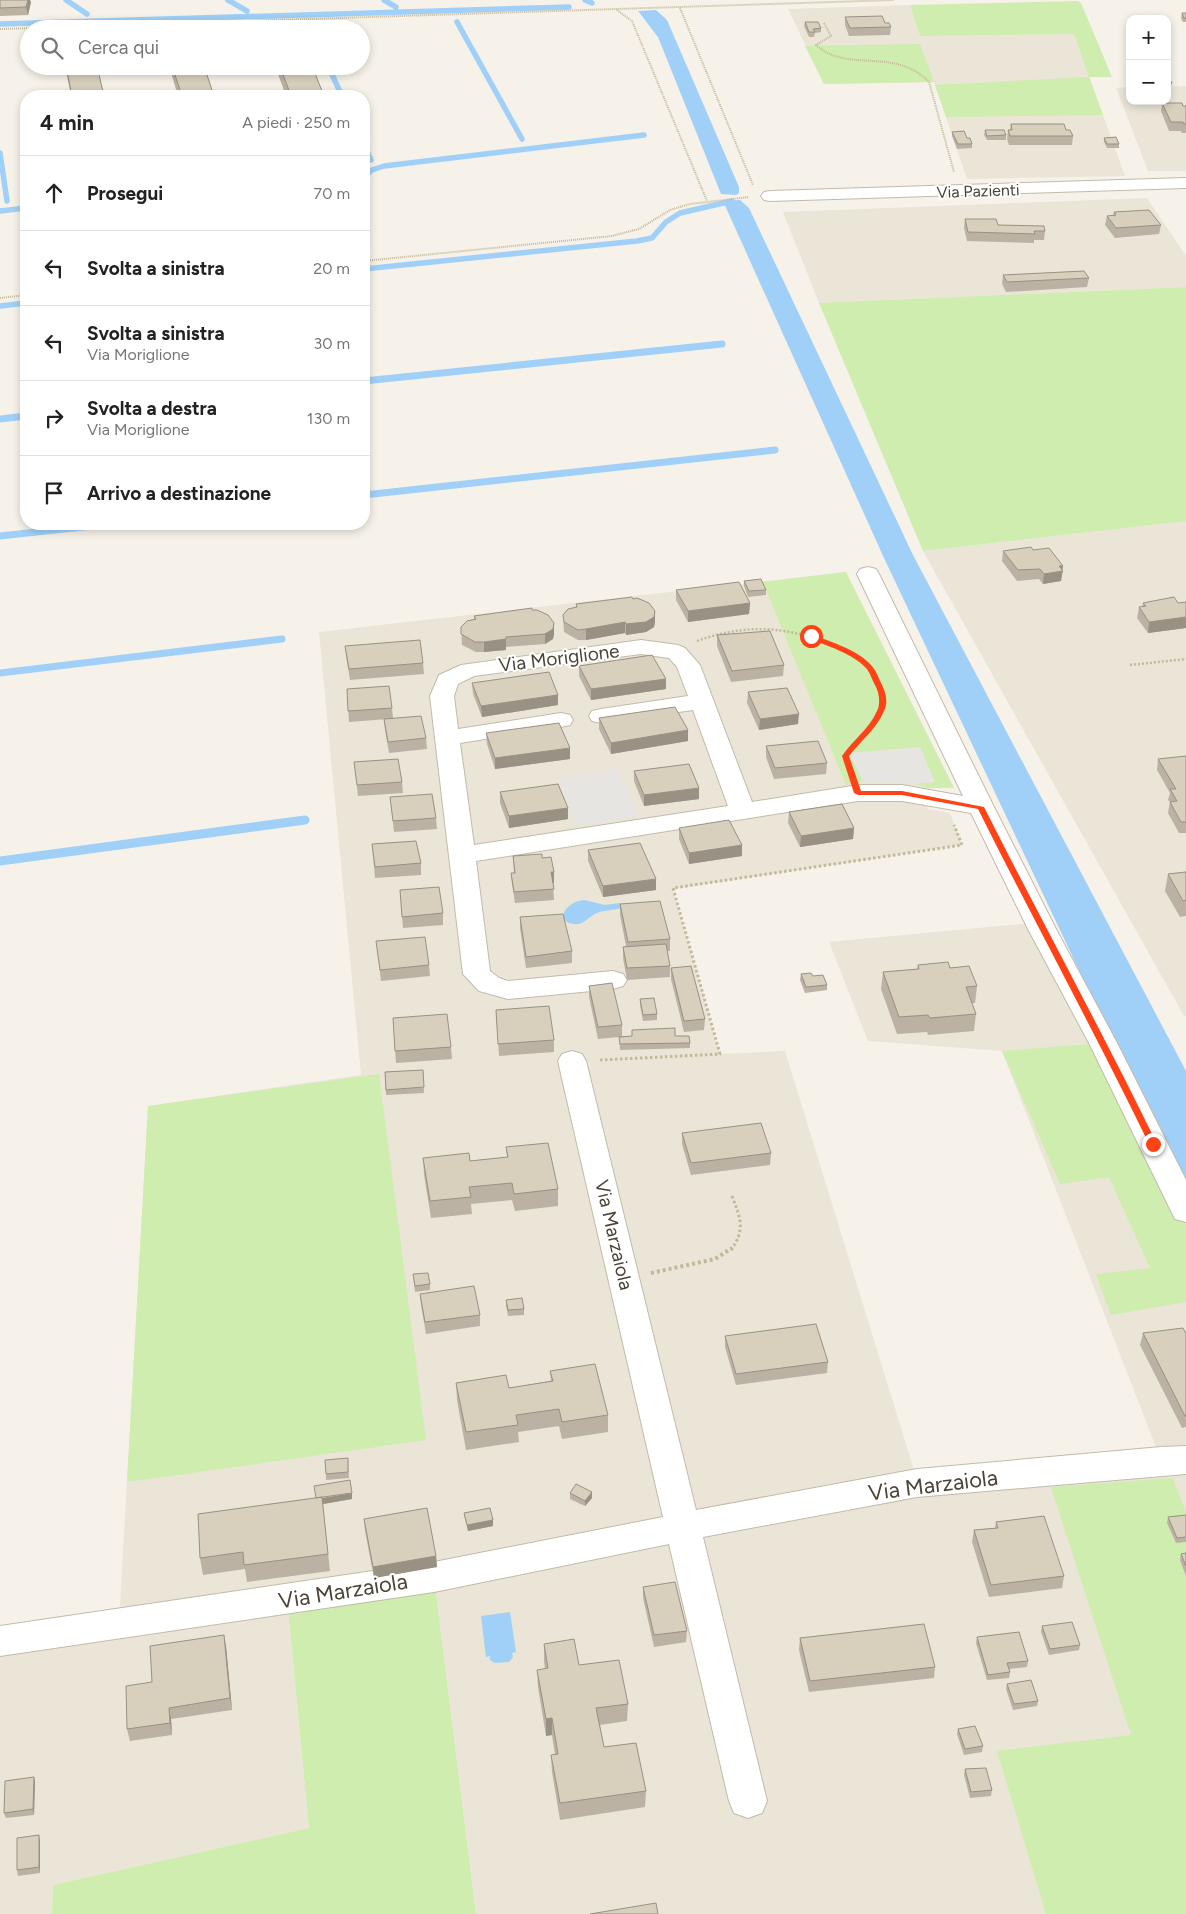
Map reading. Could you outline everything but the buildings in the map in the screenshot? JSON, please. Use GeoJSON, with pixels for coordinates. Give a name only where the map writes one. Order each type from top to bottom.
{"type":"FeatureCollection","features":[{"type":"Feature","properties":{"kind":"street","name":"Via Pazienti"},"geometry":{"type":"LineString","coordinates":[[762,192],[960,192],[1186,183]]}},
{"type":"Feature","properties":{"kind":"street"},"geometry":{"type":"LineString","coordinates":[[868,574],[1042,930],[1103,1043],[1186,1211]]}},
{"type":"Feature","properties":{"kind":"street","name":"Via Moriglione"},"geometry":{"type":"LineString","coordinates":[[613,980],[508,990],[489,985],[477,974],[442,696],[447,680],[470,670],[641,647],[670,650],[677,653]]}},
{"type":"Feature","properties":{"kind":"street"},"geometry":{"type":"LineString","coordinates":[[677,653],[688,665],[743,812]]}},
{"type":"Feature","properties":{"kind":"street"},"geometry":{"type":"LineString","coordinates":[[601,716],[702,701]]}},
{"type":"Feature","properties":{"kind":"street"},"geometry":{"type":"LineString","coordinates":[[447,738],[560,720]]}},
{"type":"Feature","properties":{"kind":"street"},"geometry":{"type":"LineString","coordinates":[[461,855],[858,793],[902,793],[981,807]]}},
{"type":"Feature","properties":{"kind":"street","name":"Via Marzaiola"},"geometry":{"type":"LineString","coordinates":[[572,1061],[748,1801]]}},
{"type":"Feature","properties":{"kind":"street","name":"Via Marzaiola"},"geometry":{"type":"LineString","coordinates":[[0,1641],[434,1577],[683,1527],[917,1483],[1186,1460]]}},
{"type":"Feature","properties":{"kind":"path"},"geometry":{"type":"LineString","coordinates":[[292,20],[894,0]]}},
{"type":"Feature","properties":{"kind":"path"},"geometry":{"type":"LineString","coordinates":[[680,7],[762,192]]}},
{"type":"Feature","properties":{"kind":"path"},"geometry":{"type":"LineString","coordinates":[[617,10],[632,21],[707,201]]}},
{"type":"Feature","properties":{"kind":"path"},"geometry":{"type":"LineString","coordinates":[[824,23],[831,36],[816,45],[822,51],[841,57],[908,66],[920,71],[926,78],[930,84],[960,192]]}},
{"type":"Feature","properties":{"kind":"path"},"geometry":{"type":"LineString","coordinates":[[0,29],[20,28]]}},
{"type":"Feature","properties":{"kind":"path"},"geometry":{"type":"LineString","coordinates":[[370,260],[612,236],[639,229],[670,210],[707,201],[750,197]]}},
{"type":"Feature","properties":{"kind":"path"},"geometry":{"type":"LineString","coordinates":[[0,298],[20,296]]}},
{"type":"Feature","properties":{"kind":"path"},"geometry":{"type":"LineString","coordinates":[[677,653],[690,644],[712,635],[742,630],[776,630],[811,636],[844,650],[868,666],[880,688],[883,700],[882,710],[868,732],[854,744],[846,756],[858,793]]}},
{"type":"Feature","properties":{"kind":"path"},"geometry":{"type":"LineString","coordinates":[[1130,666],[1186,659]]}},
{"type":"Feature","properties":{"kind":"path"},"geometry":{"type":"LineString","coordinates":[[572,1061],[720,1054],[673,888],[962,845],[946,800]]}},
{"type":"Feature","properties":{"kind":"path"},"geometry":{"type":"LineString","coordinates":[[624,1281],[649,1273],[715,1259],[730,1251],[736,1243],[742,1221],[732,1196]]}},
{"type":"Feature","properties":{"kind":"shaded area"},"geometry":{"type":"Polygon","coordinates":[[[910,5],[920,36],[1074,34],[1125,176],[967,179],[934,82],[824,84],[788,9],[910,5]]]}},
{"type":"Feature","properties":{"kind":"shaded area"},"geometry":{"type":"Polygon","coordinates":[[[1186,86],[1186,171],[1148,171],[1116,88],[1126,87],[1126,105],[1171,105],[1171,87],[1186,86]]]}},
{"type":"Feature","properties":{"kind":"shaded area"},"geometry":{"type":"Polygon","coordinates":[[[1147,198],[1186,256],[1186,287],[819,303],[783,212],[1147,198]]]}},
{"type":"Feature","properties":{"kind":"shaded area"},"geometry":{"type":"Polygon","coordinates":[[[1186,521],[1186,1016],[1184,1016],[923,551],[1186,521]]]}},
{"type":"Feature","properties":{"kind":"shaded area"},"geometry":{"type":"Polygon","coordinates":[[[846,572],[954,788],[930,788],[927,809],[950,813],[962,845],[673,889],[720,1054],[785,1051],[918,1483],[1161,1460],[1002,1051],[868,1041],[829,942],[1022,924],[1042,929],[1186,1211],[1186,1914],[476,1914],[434,1578],[287,1600],[309,1828],[53,1885],[52,1914],[0,1914],[0,1641],[119,1624],[148,1106],[361,1075],[319,632],[846,572]]]}},
{"type":"Feature","properties":{"kind":"shaded area"},"geometry":{"type":"Polygon","coordinates":[[[920,747],[935,782],[914,784],[863,781],[849,753],[920,747]]]}},
{"type":"Feature","properties":{"kind":"shaded area"},"geometry":{"type":"Polygon","coordinates":[[[617,769],[639,816],[577,826],[558,777],[617,769]]]}},
{"type":"Feature","properties":{"kind":"green space"},"geometry":{"type":"Polygon","coordinates":[[[1077,1],[1081,3],[1112,77],[1089,77],[1074,34],[920,36],[910,5],[1077,1]]]}},
{"type":"Feature","properties":{"kind":"green space"},"geometry":{"type":"Polygon","coordinates":[[[920,44],[934,82],[824,84],[805,46],[920,44]]]}},
{"type":"Feature","properties":{"kind":"green space"},"geometry":{"type":"Polygon","coordinates":[[[1089,77],[1103,115],[946,117],[935,85],[1089,77]]]}},
{"type":"Feature","properties":{"kind":"green space"},"geometry":{"type":"Polygon","coordinates":[[[1186,287],[1186,521],[923,551],[819,303],[1186,287]]]}},
{"type":"Feature","properties":{"kind":"green space"},"geometry":{"type":"Polygon","coordinates":[[[846,572],[954,788],[930,788],[914,784],[934,782],[850,753],[863,781],[846,785],[763,582],[846,572]]]}},
{"type":"Feature","properties":{"kind":"green space"},"geometry":{"type":"Polygon","coordinates":[[[1103,1043],[1186,1211],[1186,1302],[1111,1315],[1096,1274],[1150,1268],[1109,1177],[1060,1184],[1002,1051],[1103,1043]]]}},
{"type":"Feature","properties":{"kind":"green space"},"geometry":{"type":"Polygon","coordinates":[[[379,1074],[426,1440],[127,1482],[148,1106],[379,1074]]]}},
{"type":"Feature","properties":{"kind":"green space"},"geometry":{"type":"Polygon","coordinates":[[[1172,1478],[1186,1512],[1186,1914],[1046,1914],[997,1751],[1131,1735],[1051,1487],[1172,1478]]]}},
{"type":"Feature","properties":{"kind":"green space"},"geometry":{"type":"Polygon","coordinates":[[[434,1577],[476,1914],[52,1914],[53,1885],[309,1828],[287,1599],[434,1577]]]}},
{"type":"Feature","properties":{"kind":"water"},"geometry":{"type":"Polygon","coordinates":[[[656,10],[667,20],[739,187],[739,193],[736,195],[721,194],[658,37],[638,11],[656,10]]]}},
{"type":"Feature","properties":{"kind":"water"},"geometry":{"type":"Polygon","coordinates":[[[740,200],[749,208],[913,555],[1186,1071],[1186,1187],[1146,1112],[884,558],[723,201],[740,200]]]}},
{"type":"Feature","properties":{"kind":"water"},"geometry":{"type":"Polygon","coordinates":[[[584,900],[605,905],[620,903],[624,907],[594,914],[577,924],[564,919],[564,912],[567,908],[578,901],[584,900]]]}},
{"type":"Feature","properties":{"kind":"water"},"geometry":{"type":"Polygon","coordinates":[[[510,1612],[516,1652],[512,1653],[513,1657],[509,1662],[495,1663],[490,1660],[490,1656],[486,1657],[481,1616],[510,1612]]]}},
{"type":"Feature","properties":{"kind":"waterway"},"geometry":{"type":"LineString","coordinates":[[66,0],[87,14]]}},
{"type":"Feature","properties":{"kind":"waterway"},"geometry":{"type":"LineString","coordinates":[[228,0],[247,11]]}},
{"type":"Feature","properties":{"kind":"waterway"},"geometry":{"type":"LineString","coordinates":[[384,0],[396,7]]}},
{"type":"Feature","properties":{"kind":"waterway"},"geometry":{"type":"LineString","coordinates":[[585,0],[592,3]]}},
{"type":"Feature","properties":{"kind":"waterway"},"geometry":{"type":"LineString","coordinates":[[134,20],[569,7]]}},
{"type":"Feature","properties":{"kind":"waterway"},"geometry":{"type":"LineString","coordinates":[[457,22],[522,139]]}},
{"type":"Feature","properties":{"kind":"waterway"},"geometry":{"type":"LineString","coordinates":[[0,24],[20,23]]}},
{"type":"Feature","properties":{"kind":"waterway"},"geometry":{"type":"LineString","coordinates":[[332,75],[339,90]]}},
{"type":"Feature","properties":{"kind":"waterway"},"geometry":{"type":"LineString","coordinates":[[370,172],[384,166],[644,135]]}},
{"type":"Feature","properties":{"kind":"waterway"},"geometry":{"type":"LineString","coordinates":[[0,153],[7,201]]}},
{"type":"Feature","properties":{"kind":"waterway"},"geometry":{"type":"LineString","coordinates":[[370,268],[637,241],[652,238],[666,222],[680,213],[732,201]]}},
{"type":"Feature","properties":{"kind":"waterway"},"geometry":{"type":"LineString","coordinates":[[0,211],[20,209]]}},
{"type":"Feature","properties":{"kind":"waterway"},"geometry":{"type":"LineString","coordinates":[[0,306],[20,304]]}},
{"type":"Feature","properties":{"kind":"waterway"},"geometry":{"type":"LineString","coordinates":[[370,380],[722,344]]}},
{"type":"Feature","properties":{"kind":"waterway"},"geometry":{"type":"LineString","coordinates":[[0,419],[20,417]]}},
{"type":"Feature","properties":{"kind":"waterway"},"geometry":{"type":"LineString","coordinates":[[370,494],[775,450]]}},
{"type":"Feature","properties":{"kind":"waterway"},"geometry":{"type":"LineString","coordinates":[[0,536],[55,530]]}},
{"type":"Feature","properties":{"kind":"waterway"},"geometry":{"type":"LineString","coordinates":[[0,673],[282,639]]}},
{"type":"Feature","properties":{"kind":"waterway"},"geometry":{"type":"LineString","coordinates":[[0,861],[305,820]]}},
{"type":"Feature","properties":{"kind":"route"},"geometry":{"type":"LineString","coordinates":[[811,636],[844,650],[868,666],[880,688],[883,700],[882,710],[868,732],[854,744],[846,756],[858,793],[902,793],[981,807],[1042,930],[1103,1043],[1153,1144]]}}]}
